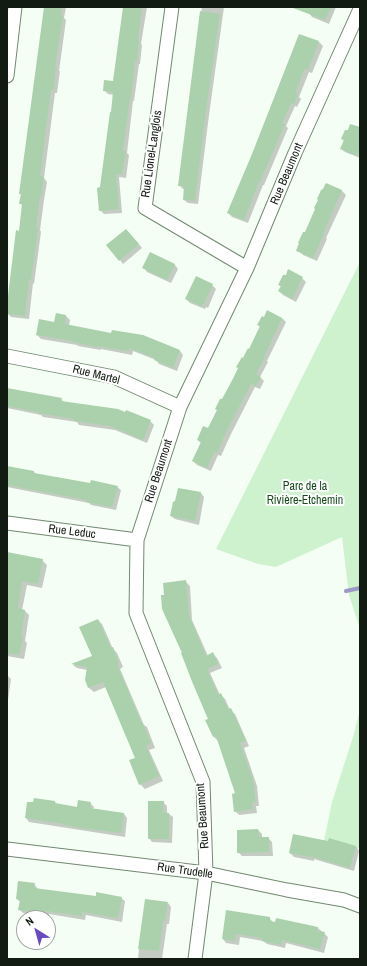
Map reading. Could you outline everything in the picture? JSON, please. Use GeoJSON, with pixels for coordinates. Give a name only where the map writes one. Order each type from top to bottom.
{"type":"FeatureCollection","features":[{"type":"Feature","properties":{"kind":"street"},"geometry":{"type":"LineString","coordinates":[[7,76],[15,7]]}},
{"type":"Feature","properties":{"kind":"street","name":"Rue Lionel-Langlois"},"geometry":{"type":"LineString","coordinates":[[172,7],[145,208],[247,268]]}},
{"type":"Feature","properties":{"kind":"street","name":"Rue Beaumont"},"geometry":{"type":"LineString","coordinates":[[195,959],[206,873],[203,782],[136,613],[137,540],[180,407],[247,268],[295,153],[360,9]]}},
{"type":"Feature","properties":{"kind":"street","name":"Rue Martel"},"geometry":{"type":"LineString","coordinates":[[7,356],[114,377],[180,407]]}},
{"type":"Feature","properties":{"kind":"street","name":"Rue Leduc"},"geometry":{"type":"LineString","coordinates":[[7,523],[137,540]]}},
{"type":"Feature","properties":{"kind":"street","name":"Rue Trudelle"},"geometry":{"type":"LineString","coordinates":[[7,849],[206,873],[344,900],[360,906]]}},
{"type":"Feature","properties":{"kind":"green space","name":"Parc de la Rivière-Etchemin"},"geometry":{"type":"Polygon","coordinates":[[[360,262],[360,629],[349,595],[342,537],[276,567],[258,564],[216,549],[360,262]]]}},
{"type":"Feature","properties":{"kind":"green space"},"geometry":{"type":"Polygon","coordinates":[[[360,710],[360,849],[324,841],[332,802],[360,710]]]}},
{"type":"Feature","properties":{"kind":"building"},"geometry":{"type":"Polygon","coordinates":[[[44,7],[62,7],[61,15],[63,15],[55,66],[54,90],[51,90],[40,176],[44,177],[41,197],[40,196],[36,227],[38,227],[36,244],[31,280],[29,280],[25,316],[7,314],[7,304],[16,230],[19,231],[22,204],[19,204],[21,194],[19,194],[44,7]]]}},
{"type":"Feature","properties":{"kind":"building"},"geometry":{"type":"Polygon","coordinates":[[[123,7],[142,7],[137,61],[135,61],[123,150],[126,151],[122,174],[116,174],[119,209],[99,211],[97,188],[100,187],[113,92],[103,91],[104,80],[113,81],[123,7]]]}},
{"type":"Feature","properties":{"kind":"building"},"geometry":{"type":"Polygon","coordinates":[[[293,7],[331,7],[325,20],[293,7]]]}},
{"type":"Feature","properties":{"kind":"building"},"geometry":{"type":"Polygon","coordinates":[[[200,11],[220,14],[195,201],[183,200],[184,186],[178,186],[200,11]]]}},
{"type":"Feature","properties":{"kind":"building"},"geometry":{"type":"Polygon","coordinates":[[[299,34],[319,41],[308,70],[305,68],[295,93],[298,94],[294,104],[291,103],[282,123],[285,124],[244,220],[227,213],[299,34]]]}},
{"type":"Feature","properties":{"kind":"building"},"geometry":{"type":"Polygon","coordinates":[[[350,124],[360,127],[360,148],[357,156],[340,149],[344,140],[341,139],[345,130],[348,130],[350,124]]]}},
{"type":"Feature","properties":{"kind":"building"},"geometry":{"type":"Polygon","coordinates":[[[326,183],[342,190],[313,258],[296,251],[298,243],[303,232],[305,232],[315,209],[317,199],[326,183]]]}},
{"type":"Feature","properties":{"kind":"building"},"geometry":{"type":"Polygon","coordinates":[[[126,229],[139,244],[119,261],[106,245],[126,229]]]}},
{"type":"Feature","properties":{"kind":"building"},"geometry":{"type":"Polygon","coordinates":[[[150,252],[175,264],[167,280],[142,268],[150,252]]]}},
{"type":"Feature","properties":{"kind":"building"},"geometry":{"type":"Polygon","coordinates":[[[288,269],[303,277],[292,299],[278,291],[281,286],[278,285],[283,275],[286,275],[288,269]]]}},
{"type":"Feature","properties":{"kind":"building"},"geometry":{"type":"Polygon","coordinates":[[[196,276],[213,284],[204,304],[201,306],[185,299],[196,276]]]}},
{"type":"Feature","properties":{"kind":"building"},"geometry":{"type":"Polygon","coordinates":[[[267,310],[282,318],[256,374],[261,377],[256,386],[251,384],[217,453],[214,452],[207,468],[192,461],[201,442],[197,440],[203,426],[208,428],[217,410],[215,409],[220,399],[222,399],[235,375],[238,368],[236,367],[248,348],[249,349],[260,326],[257,325],[262,316],[264,317],[267,310]]]}},
{"type":"Feature","properties":{"kind":"building"},"geometry":{"type":"Polygon","coordinates":[[[56,313],[66,315],[65,324],[111,333],[112,330],[143,335],[180,350],[173,368],[154,360],[155,358],[129,348],[129,351],[97,347],[73,341],[36,335],[39,319],[54,322],[56,313]]]}},
{"type":"Feature","properties":{"kind":"building"},"geometry":{"type":"Polygon","coordinates":[[[7,388],[62,398],[61,401],[118,409],[125,412],[126,410],[151,420],[143,440],[110,426],[74,421],[74,419],[7,406],[7,388]]]}},
{"type":"Feature","properties":{"kind":"building"},"geometry":{"type":"Polygon","coordinates":[[[7,466],[34,471],[34,473],[90,483],[91,480],[118,486],[112,507],[86,502],[87,500],[7,485],[7,466]]]}},
{"type":"Feature","properties":{"kind":"building"},"geometry":{"type":"Polygon","coordinates":[[[178,488],[201,492],[195,521],[170,516],[178,488]]]}},
{"type":"Feature","properties":{"kind":"building"},"geometry":{"type":"Polygon","coordinates":[[[7,552],[43,559],[38,584],[22,581],[18,608],[25,610],[21,637],[23,637],[19,655],[7,653],[7,552]]]}},
{"type":"Feature","properties":{"kind":"building"},"geometry":{"type":"Polygon","coordinates":[[[186,580],[189,615],[206,656],[213,652],[218,664],[207,669],[218,695],[221,693],[228,709],[231,708],[246,741],[240,743],[253,780],[256,802],[252,802],[253,809],[234,812],[232,794],[235,793],[216,736],[213,737],[205,720],[208,719],[182,653],[162,609],[161,595],[164,595],[163,583],[186,580]]]}},
{"type":"Feature","properties":{"kind":"building"},"geometry":{"type":"Polygon","coordinates":[[[98,619],[111,648],[113,647],[119,663],[117,664],[151,743],[146,746],[159,776],[139,785],[129,760],[135,758],[103,682],[88,688],[85,680],[87,667],[71,664],[92,656],[79,627],[98,619]]]}},
{"type":"Feature","properties":{"kind":"building"},"geometry":{"type":"Polygon","coordinates":[[[34,798],[55,801],[55,803],[77,807],[78,800],[91,802],[90,808],[124,813],[121,833],[81,828],[25,818],[27,802],[33,802],[34,798]]]}},
{"type":"Feature","properties":{"kind":"building"},"geometry":{"type":"Polygon","coordinates":[[[148,801],[164,801],[163,812],[169,813],[169,839],[148,839],[148,801]]]}},
{"type":"Feature","properties":{"kind":"building"},"geometry":{"type":"Polygon","coordinates":[[[258,829],[259,837],[269,837],[269,852],[237,853],[237,830],[258,829]]]}},
{"type":"Feature","properties":{"kind":"building"},"geometry":{"type":"Polygon","coordinates":[[[293,834],[328,841],[329,838],[356,846],[350,868],[310,856],[311,857],[289,853],[293,834]]]}},
{"type":"Feature","properties":{"kind":"building"},"geometry":{"type":"Polygon","coordinates":[[[18,881],[35,883],[34,888],[96,896],[96,892],[122,897],[118,918],[82,912],[82,916],[56,912],[56,910],[18,910],[20,900],[16,899],[18,881]]]}},
{"type":"Feature","properties":{"kind":"building"},"geometry":{"type":"Polygon","coordinates":[[[145,899],[168,902],[165,921],[163,921],[159,951],[138,949],[145,899]]]}},
{"type":"Feature","properties":{"kind":"building"},"geometry":{"type":"Polygon","coordinates":[[[226,910],[270,917],[270,921],[275,922],[276,918],[318,927],[317,931],[325,932],[320,949],[282,940],[281,945],[262,941],[262,938],[236,934],[235,941],[222,939],[226,910]]]}},
{"type":"Feature","properties":{"kind":"waterway"},"geometry":{"type":"LineString","coordinates":[[346,591],[360,588]]}}]}
